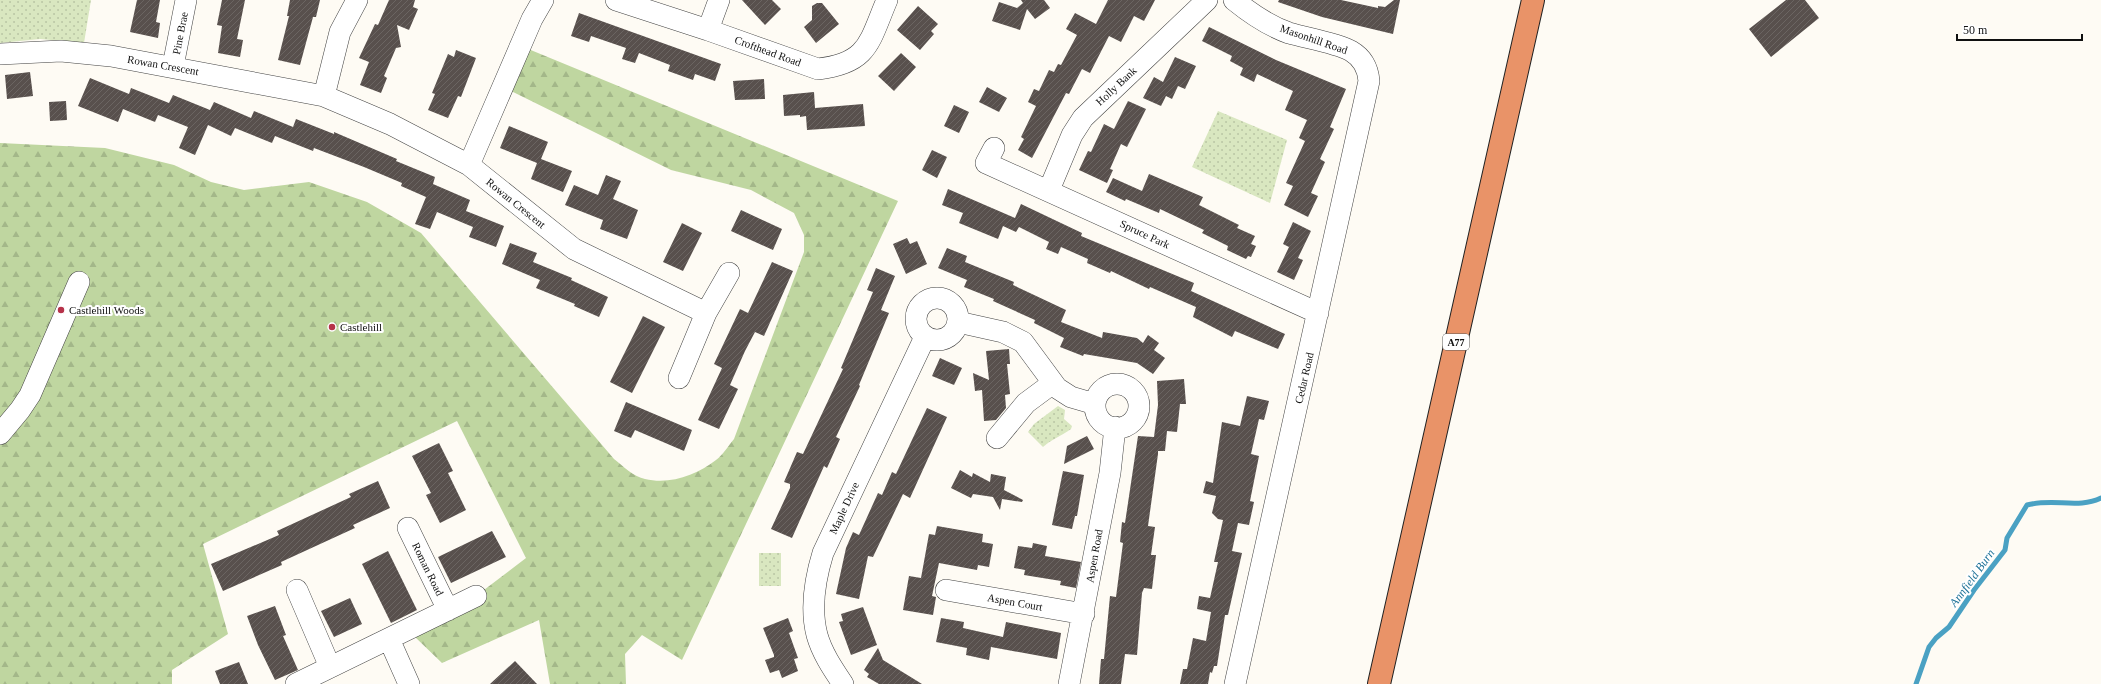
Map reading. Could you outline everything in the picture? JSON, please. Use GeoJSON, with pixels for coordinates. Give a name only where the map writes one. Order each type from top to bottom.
{"type":"FeatureCollection","features":[{"type":"Feature","properties":{"kind":"highway","name":"A77"},"geometry":{"type":"LineString","coordinates":[[1379,684],[1533,0]]}},
{"type":"Feature","properties":{"kind":"street","name":"Pine Brae"},"geometry":{"type":"LineString","coordinates":[[173,66],[186,0]]}},
{"type":"Feature","properties":{"kind":"street"},"geometry":{"type":"LineString","coordinates":[[324,96],[340,32],[357,0]]}},
{"type":"Feature","properties":{"kind":"street"},"geometry":{"type":"LineString","coordinates":[[469,165],[532,19],[543,0]]}},
{"type":"Feature","properties":{"kind":"street","name":"Crofthead Road"},"geometry":{"type":"LineString","coordinates":[[616,0],[708,30],[818,69],[837,66],[851,60],[865,50],[887,0]]}},
{"type":"Feature","properties":{"kind":"street"},"geometry":{"type":"LineString","coordinates":[[708,30],[719,0]]}},
{"type":"Feature","properties":{"kind":"street","name":"Holly Bank"},"geometry":{"type":"LineString","coordinates":[[1049,190],[1072,135],[1083,118],[1207,0]]}},
{"type":"Feature","properties":{"kind":"street","name":"Masonhill Road"},"geometry":{"type":"LineString","coordinates":[[1234,0],[1258,17],[1288,32],[1351,51],[1362,60],[1368,71]]}},
{"type":"Feature","properties":{"kind":"street","name":"Rowan Crescent"},"geometry":{"type":"LineString","coordinates":[[0,54],[61,51],[111,56],[173,66],[324,96],[390,124],[469,165],[574,249],[706,313]]}},
{"type":"Feature","properties":{"kind":"street","name":"Cedar Road"},"geometry":{"type":"LineString","coordinates":[[1235,684],[1367,93],[1368,71]]}},
{"type":"Feature","properties":{"kind":"street","name":"Spruce Park"},"geometry":{"type":"LineString","coordinates":[[994,148],[986,163],[1049,190],[1318,313]]}},
{"type":"Feature","properties":{"kind":"street"},"geometry":{"type":"LineString","coordinates":[[679,378],[706,313],[729,273]]}},
{"type":"Feature","properties":{"kind":"street"},"geometry":{"type":"LineString","coordinates":[[0,434],[20,410],[30,395],[78,282]]}},
{"type":"Feature","properties":{"kind":"street"},"geometry":{"type":"LineString","coordinates":[[935,297],[950,302],[955,307],[958,322],[954,332],[945,338],[935,340],[925,337],[919,332],[915,317],[922,303],[935,297]]}},
{"type":"Feature","properties":{"kind":"street"},"geometry":{"type":"LineString","coordinates":[[958,322],[1003,332],[1023,342],[1057,388],[1071,397],[1095,404]]}},
{"type":"Feature","properties":{"kind":"street","name":"Maple Drive"},"geometry":{"type":"LineString","coordinates":[[843,684],[828,661],[817,635],[814,603],[815,579],[823,553],[925,337]]}},
{"type":"Feature","properties":{"kind":"street"},"geometry":{"type":"LineString","coordinates":[[997,438],[1026,403],[1053,382]]}},
{"type":"Feature","properties":{"kind":"street"},"geometry":{"type":"LineString","coordinates":[[1122,385],[1134,392],[1139,406],[1138,413],[1129,424],[1115,428],[1100,420],[1096,412],[1095,404],[1097,397],[1107,386],[1122,385]]}},
{"type":"Feature","properties":{"kind":"street","name":"Aspen Road"},"geometry":{"type":"LineString","coordinates":[[1070,684],[1110,473],[1115,428]]}},
{"type":"Feature","properties":{"kind":"street","name":"Roman Road"},"geometry":{"type":"LineString","coordinates":[[408,528],[448,610]]}},
{"type":"Feature","properties":{"kind":"street"},"geometry":{"type":"LineString","coordinates":[[297,590],[330,667]]}},
{"type":"Feature","properties":{"kind":"street","name":"Aspen Court"},"geometry":{"type":"LineString","coordinates":[[946,590],[1084,614]]}},
{"type":"Feature","properties":{"kind":"street","name":"Roman Road"},"geometry":{"type":"LineString","coordinates":[[296,684],[476,596]]}},
{"type":"Feature","properties":{"kind":"street"},"geometry":{"type":"LineString","coordinates":[[389,639],[409,684]]}},
{"type":"Feature","properties":{"kind":"green space"},"geometry":{"type":"Polygon","coordinates":[[[0,0],[91,0],[84,43],[40,39],[0,43],[0,0]]]}},
{"type":"Feature","properties":{"kind":"green space"},"geometry":{"type":"Polygon","coordinates":[[[521,46],[898,201],[682,660],[642,635],[625,654],[626,684],[550,684],[539,620],[442,663],[415,637],[476,596],[526,558],[457,421],[203,544],[228,634],[172,670],[172,684],[0,684],[0,143],[105,148],[174,165],[211,182],[244,190],[309,182],[367,202],[421,233],[614,459],[629,471],[641,478],[654,481],[673,480],[700,470],[716,460],[723,453],[734,439],[804,252],[804,235],[794,213],[751,190],[671,170],[503,87],[521,46]]]}},
{"type":"Feature","properties":{"kind":"green space"},"geometry":{"type":"Polygon","coordinates":[[[1218,111],[1287,140],[1270,203],[1192,167],[1218,111]]]}},
{"type":"Feature","properties":{"kind":"green space"},"geometry":{"type":"Polygon","coordinates":[[[1058,406],[1065,410],[1064,419],[1072,426],[1071,429],[1043,447],[1028,432],[1034,424],[1058,406]]]}},
{"type":"Feature","properties":{"kind":"green space"},"geometry":{"type":"Polygon","coordinates":[[[759,553],[781,553],[781,586],[759,586],[759,553]]]}},
{"type":"Feature","properties":{"kind":"building"},"geometry":{"type":"Polygon","coordinates":[[[137,0],[160,0],[156,22],[160,23],[158,38],[130,32],[137,0]]]}},
{"type":"Feature","properties":{"kind":"building"},"geometry":{"type":"Polygon","coordinates":[[[222,0],[245,0],[237,39],[243,40],[240,57],[218,53],[222,26],[217,25],[222,0]]]}},
{"type":"Feature","properties":{"kind":"building"},"geometry":{"type":"Polygon","coordinates":[[[290,0],[320,0],[316,17],[313,17],[300,65],[278,60],[289,16],[287,16],[290,0]]]}},
{"type":"Feature","properties":{"kind":"building"},"geometry":{"type":"Polygon","coordinates":[[[389,0],[415,0],[413,7],[418,9],[409,30],[397,25],[401,47],[396,48],[384,76],[387,78],[381,93],[360,85],[369,62],[359,58],[375,24],[378,25],[389,0]]]}},
{"type":"Feature","properties":{"kind":"building"},"geometry":{"type":"Polygon","coordinates":[[[742,0],[772,0],[781,9],[765,25],[742,0]]]}},
{"type":"Feature","properties":{"kind":"building"},"geometry":{"type":"Polygon","coordinates":[[[1021,0],[1044,0],[1050,8],[1035,19],[1027,9],[1020,30],[992,21],[999,2],[1017,8],[1023,3],[1021,0]]]}},
{"type":"Feature","properties":{"kind":"building"},"geometry":{"type":"Polygon","coordinates":[[[1108,0],[1155,0],[1144,21],[1134,16],[1121,42],[1109,36],[1090,73],[1082,69],[1069,94],[1066,93],[1032,158],[1018,150],[1024,139],[1021,137],[1036,106],[1028,102],[1034,89],[1039,91],[1049,70],[1054,72],[1058,64],[1061,65],[1077,35],[1066,29],[1075,13],[1096,24],[1108,0]]]}},
{"type":"Feature","properties":{"kind":"building"},"geometry":{"type":"Polygon","coordinates":[[[1279,0],[1341,0],[1378,8],[1378,6],[1385,7],[1394,0],[1400,0],[1393,34],[1322,17],[1278,2],[1279,0]]]}},
{"type":"Feature","properties":{"kind":"building"},"geometry":{"type":"Polygon","coordinates":[[[1786,0],[1805,0],[1819,18],[1771,57],[1749,29],[1786,0]]]}},
{"type":"Feature","properties":{"kind":"building"},"geometry":{"type":"Polygon","coordinates":[[[817,3],[822,3],[839,24],[816,43],[804,27],[812,20],[812,6],[817,3]]]}},
{"type":"Feature","properties":{"kind":"building"},"geometry":{"type":"Polygon","coordinates":[[[918,6],[938,24],[931,31],[934,34],[920,50],[897,30],[918,6]]]}},
{"type":"Feature","properties":{"kind":"building"},"geometry":{"type":"Polygon","coordinates":[[[579,13],[721,64],[715,81],[695,74],[693,80],[668,71],[670,65],[639,53],[635,63],[622,59],[626,48],[591,36],[589,42],[571,36],[579,13]]]}},
{"type":"Feature","properties":{"kind":"building"},"geometry":{"type":"Polygon","coordinates":[[[1209,27],[1276,60],[1346,89],[1330,127],[1334,129],[1320,159],[1325,162],[1311,193],[1318,196],[1308,217],[1284,205],[1293,186],[1286,183],[1305,141],[1299,138],[1307,120],[1285,110],[1293,91],[1257,74],[1254,82],[1240,75],[1243,68],[1230,61],[1232,56],[1202,41],[1209,27]]]}},
{"type":"Feature","properties":{"kind":"building"},"geometry":{"type":"Polygon","coordinates":[[[456,50],[476,58],[461,97],[458,96],[448,118],[428,110],[435,94],[432,93],[448,54],[454,57],[456,50]]]}},
{"type":"Feature","properties":{"kind":"building"},"geometry":{"type":"Polygon","coordinates":[[[901,53],[916,67],[894,91],[878,76],[901,53]]]}},
{"type":"Feature","properties":{"kind":"building"},"geometry":{"type":"Polygon","coordinates":[[[1175,57],[1196,66],[1185,89],[1178,86],[1172,99],[1166,96],[1161,106],[1143,98],[1154,77],[1163,82],[1175,57]]]}},
{"type":"Feature","properties":{"kind":"building"},"geometry":{"type":"Polygon","coordinates":[[[30,72],[33,96],[7,99],[5,75],[30,72]]]}},
{"type":"Feature","properties":{"kind":"building"},"geometry":{"type":"Polygon","coordinates":[[[90,78],[129,94],[131,88],[169,103],[173,95],[210,110],[214,102],[251,118],[254,111],[293,127],[296,119],[334,134],[334,132],[397,159],[396,161],[435,177],[433,184],[470,200],[466,211],[504,226],[496,247],[469,237],[473,227],[437,212],[430,229],[415,224],[426,197],[401,186],[402,183],[364,167],[314,148],[313,151],[275,136],[272,143],[235,128],[231,136],[208,125],[195,155],[179,148],[188,127],[158,115],[155,122],[123,109],[118,122],[78,106],[90,78]]]}},
{"type":"Feature","properties":{"kind":"building"},"geometry":{"type":"Polygon","coordinates":[[[764,79],[765,99],[735,100],[733,81],[764,79]]]}},
{"type":"Feature","properties":{"kind":"building"},"geometry":{"type":"Polygon","coordinates":[[[987,87],[1007,98],[999,112],[979,102],[987,87]]]}},
{"type":"Feature","properties":{"kind":"building"},"geometry":{"type":"Polygon","coordinates":[[[814,92],[815,108],[863,104],[865,126],[807,130],[806,116],[784,116],[783,95],[814,92]]]}},
{"type":"Feature","properties":{"kind":"building"},"geometry":{"type":"Polygon","coordinates":[[[66,101],[67,120],[50,121],[49,102],[66,101]]]}},
{"type":"Feature","properties":{"kind":"building"},"geometry":{"type":"Polygon","coordinates":[[[1128,101],[1146,109],[1127,147],[1121,144],[1110,169],[1113,170],[1107,183],[1079,170],[1088,151],[1091,152],[1104,124],[1114,129],[1128,101]]]}},
{"type":"Feature","properties":{"kind":"building"},"geometry":{"type":"Polygon","coordinates":[[[954,105],[969,112],[959,133],[944,126],[954,105]]]}},
{"type":"Feature","properties":{"kind":"building"},"geometry":{"type":"Polygon","coordinates":[[[509,126],[548,142],[541,159],[572,171],[563,192],[531,179],[537,163],[500,148],[509,126]]]}},
{"type":"Feature","properties":{"kind":"building"},"geometry":{"type":"Polygon","coordinates":[[[932,150],[947,157],[937,178],[922,170],[932,150]]]}},
{"type":"Feature","properties":{"kind":"building"},"geometry":{"type":"Polygon","coordinates":[[[1149,174],[1203,197],[1199,205],[1239,225],[1237,228],[1255,236],[1251,244],[1256,246],[1251,257],[1248,256],[1246,259],[1227,250],[1228,246],[1202,233],[1204,230],[1160,209],[1159,213],[1126,199],[1125,201],[1106,192],[1113,178],[1142,191],[1149,174]]]}},
{"type":"Feature","properties":{"kind":"building"},"geometry":{"type":"Polygon","coordinates":[[[606,175],[621,181],[613,199],[638,210],[627,239],[600,229],[603,220],[565,205],[574,185],[598,195],[606,175]]]}},
{"type":"Feature","properties":{"kind":"building"},"geometry":{"type":"Polygon","coordinates":[[[948,189],[1015,218],[1021,204],[1082,233],[1081,236],[1194,283],[1191,291],[1285,334],[1278,349],[1235,331],[1232,337],[1193,317],[1196,307],[1150,287],[1149,289],[1111,271],[1110,273],[1087,263],[1088,259],[1061,247],[1058,254],[1046,249],[1049,242],[1019,227],[1016,232],[1003,226],[998,239],[959,223],[963,213],[942,205],[948,189]]]}},
{"type":"Feature","properties":{"kind":"building"},"geometry":{"type":"Polygon","coordinates":[[[741,210],[782,229],[773,250],[731,231],[741,210]]]}},
{"type":"Feature","properties":{"kind":"building"},"geometry":{"type":"Polygon","coordinates":[[[1293,222],[1311,231],[1298,258],[1303,260],[1294,280],[1277,272],[1289,247],[1283,244],[1293,222]]]}},
{"type":"Feature","properties":{"kind":"building"},"geometry":{"type":"Polygon","coordinates":[[[682,223],[702,233],[683,271],[663,262],[682,223]]]}},
{"type":"Feature","properties":{"kind":"building"},"geometry":{"type":"Polygon","coordinates":[[[907,238],[910,244],[917,241],[927,264],[906,274],[893,244],[907,238]]]}},
{"type":"Feature","properties":{"kind":"building"},"geometry":{"type":"Polygon","coordinates":[[[510,243],[537,253],[533,262],[572,278],[571,280],[608,297],[599,317],[574,306],[575,304],[536,288],[540,280],[502,264],[510,243]]]}},
{"type":"Feature","properties":{"kind":"building"},"geometry":{"type":"Polygon","coordinates":[[[947,248],[967,256],[965,262],[1014,282],[1013,285],[1066,310],[1061,322],[1102,338],[1103,332],[1137,338],[1143,343],[1148,335],[1159,343],[1154,350],[1165,358],[1153,374],[1137,363],[1084,354],[1083,356],[1060,347],[1064,338],[1034,323],[1035,320],[993,301],[994,299],[964,287],[967,280],[938,268],[947,248]]]}},
{"type":"Feature","properties":{"kind":"building"},"geometry":{"type":"Polygon","coordinates":[[[772,262],[793,271],[764,336],[755,332],[745,351],[730,385],[738,389],[719,429],[698,420],[722,368],[714,364],[740,309],[748,313],[772,262]]]}},
{"type":"Feature","properties":{"kind":"building"},"geometry":{"type":"Polygon","coordinates":[[[876,268],[895,276],[881,310],[889,313],[859,385],[860,386],[836,437],[840,439],[827,468],[824,466],[792,538],[771,529],[790,488],[790,484],[784,482],[797,452],[803,454],[843,369],[841,368],[873,292],[867,290],[876,268]]]}},
{"type":"Feature","properties":{"kind":"building"},"geometry":{"type":"Polygon","coordinates":[[[643,316],[665,327],[632,393],[610,382],[643,316]]]}},
{"type":"Feature","properties":{"kind":"building"},"geometry":{"type":"Polygon","coordinates":[[[1009,349],[1010,364],[1007,364],[1010,394],[1005,395],[1006,408],[996,420],[984,421],[982,390],[975,391],[973,373],[989,380],[986,351],[1009,349]]]}},
{"type":"Feature","properties":{"kind":"building"},"geometry":{"type":"Polygon","coordinates":[[[940,358],[962,368],[954,385],[932,376],[940,358]]]}},
{"type":"Feature","properties":{"kind":"building"},"geometry":{"type":"Polygon","coordinates":[[[1184,379],[1186,404],[1180,404],[1177,432],[1167,431],[1165,451],[1158,451],[1148,526],[1155,527],[1151,555],[1156,555],[1152,589],[1144,588],[1142,593],[1137,655],[1125,654],[1121,684],[1099,684],[1101,659],[1104,659],[1110,596],[1116,597],[1123,543],[1120,542],[1122,522],[1125,523],[1138,436],[1154,437],[1158,405],[1157,381],[1184,379]]]}},
{"type":"Feature","properties":{"kind":"building"},"geometry":{"type":"Polygon","coordinates":[[[1247,396],[1269,401],[1264,420],[1259,419],[1251,454],[1259,456],[1250,501],[1254,502],[1249,525],[1238,523],[1232,551],[1242,553],[1228,615],[1225,615],[1217,666],[1214,666],[1212,673],[1210,672],[1208,684],[1180,684],[1183,669],[1187,669],[1193,638],[1206,641],[1211,612],[1197,609],[1199,596],[1210,598],[1218,562],[1214,562],[1223,520],[1218,519],[1212,513],[1216,496],[1203,493],[1206,481],[1213,483],[1222,422],[1240,426],[1247,396]]]}},
{"type":"Feature","properties":{"kind":"building"},"geometry":{"type":"Polygon","coordinates":[[[626,402],[692,430],[684,451],[635,430],[631,438],[614,431],[626,402]]]}},
{"type":"Feature","properties":{"kind":"building"},"geometry":{"type":"Polygon","coordinates":[[[927,408],[947,417],[910,498],[903,494],[873,557],[868,556],[859,599],[836,594],[846,548],[853,532],[859,535],[878,493],[882,495],[892,472],[896,474],[927,408]]]}},
{"type":"Feature","properties":{"kind":"building"},"geometry":{"type":"Polygon","coordinates":[[[1087,436],[1094,449],[1064,464],[1067,446],[1087,436]]]}},
{"type":"Feature","properties":{"kind":"building"},"geometry":{"type":"Polygon","coordinates":[[[439,443],[453,471],[448,473],[466,510],[440,523],[426,495],[431,493],[412,456],[439,443]]]}},
{"type":"Feature","properties":{"kind":"building"},"geometry":{"type":"Polygon","coordinates":[[[960,470],[972,477],[973,473],[990,482],[991,474],[1006,477],[1004,490],[1023,500],[1022,502],[1002,499],[1000,510],[993,497],[973,494],[971,498],[951,488],[960,470]]]}},
{"type":"Feature","properties":{"kind":"building"},"geometry":{"type":"Polygon","coordinates":[[[1063,471],[1084,475],[1077,516],[1075,516],[1072,529],[1052,525],[1063,471]]]}},
{"type":"Feature","properties":{"kind":"building"},"geometry":{"type":"Polygon","coordinates":[[[378,481],[390,508],[353,525],[355,528],[281,562],[282,565],[223,591],[211,564],[279,535],[277,531],[351,497],[349,494],[378,481]]]}},
{"type":"Feature","properties":{"kind":"building"},"geometry":{"type":"Polygon","coordinates":[[[937,526],[983,534],[982,542],[993,544],[989,567],[978,565],[977,570],[939,563],[932,596],[936,597],[933,615],[903,610],[909,576],[921,578],[929,534],[935,535],[937,526]]]}},
{"type":"Feature","properties":{"kind":"building"},"geometry":{"type":"Polygon","coordinates":[[[492,531],[506,557],[451,583],[438,557],[492,531]]]}},
{"type":"Feature","properties":{"kind":"building"},"geometry":{"type":"Polygon","coordinates":[[[1033,543],[1047,546],[1045,556],[1081,562],[1076,588],[1060,585],[1061,581],[1024,575],[1025,570],[1014,568],[1018,546],[1032,548],[1033,543]]]}},
{"type":"Feature","properties":{"kind":"building"},"geometry":{"type":"Polygon","coordinates":[[[388,551],[417,610],[391,623],[362,564],[388,551]]]}},
{"type":"Feature","properties":{"kind":"building"},"geometry":{"type":"Polygon","coordinates":[[[350,598],[362,624],[334,637],[321,611],[350,598]]]}},
{"type":"Feature","properties":{"kind":"building"},"geometry":{"type":"Polygon","coordinates":[[[275,606],[286,635],[283,636],[298,670],[275,680],[258,645],[247,616],[275,606]]]}},
{"type":"Feature","properties":{"kind":"building"},"geometry":{"type":"Polygon","coordinates":[[[863,607],[877,645],[851,655],[839,622],[843,621],[841,614],[863,607]]]}},
{"type":"Feature","properties":{"kind":"building"},"geometry":{"type":"Polygon","coordinates":[[[788,618],[793,631],[789,633],[798,658],[794,659],[798,671],[782,678],[779,670],[770,673],[765,660],[774,657],[774,655],[763,628],[788,618]]]}},
{"type":"Feature","properties":{"kind":"building"},"geometry":{"type":"Polygon","coordinates":[[[941,618],[964,622],[963,628],[1003,637],[1006,622],[1061,633],[1057,659],[991,647],[989,660],[966,655],[967,648],[936,642],[941,618]]]}},
{"type":"Feature","properties":{"kind":"building"},"geometry":{"type":"Polygon","coordinates":[[[878,648],[883,660],[922,684],[879,684],[867,677],[869,674],[864,670],[878,648]]]}},
{"type":"Feature","properties":{"kind":"building"},"geometry":{"type":"Polygon","coordinates":[[[515,661],[537,684],[490,684],[515,661]]]}},
{"type":"Feature","properties":{"kind":"building"},"geometry":{"type":"Polygon","coordinates":[[[239,662],[248,684],[220,684],[215,671],[239,662]]]}},
{"type":"Feature","properties":{"kind":"waterway","name":"Annfield Burn"},"geometry":{"type":"LineString","coordinates":[[1916,684],[1929,647],[1936,638],[1949,627],[1974,590],[2005,550],[2007,538],[2027,505],[2046,502],[2084,503],[2101,498]]}},
{"type":"Feature","properties":{"kind":"place","name":"Castlehill Woods"},"geometry":{"type":"Point","coordinates":[61,310]}},
{"type":"Feature","properties":{"kind":"place","name":"Castlehill"},"geometry":{"type":"Point","coordinates":[332,327]}}]}
